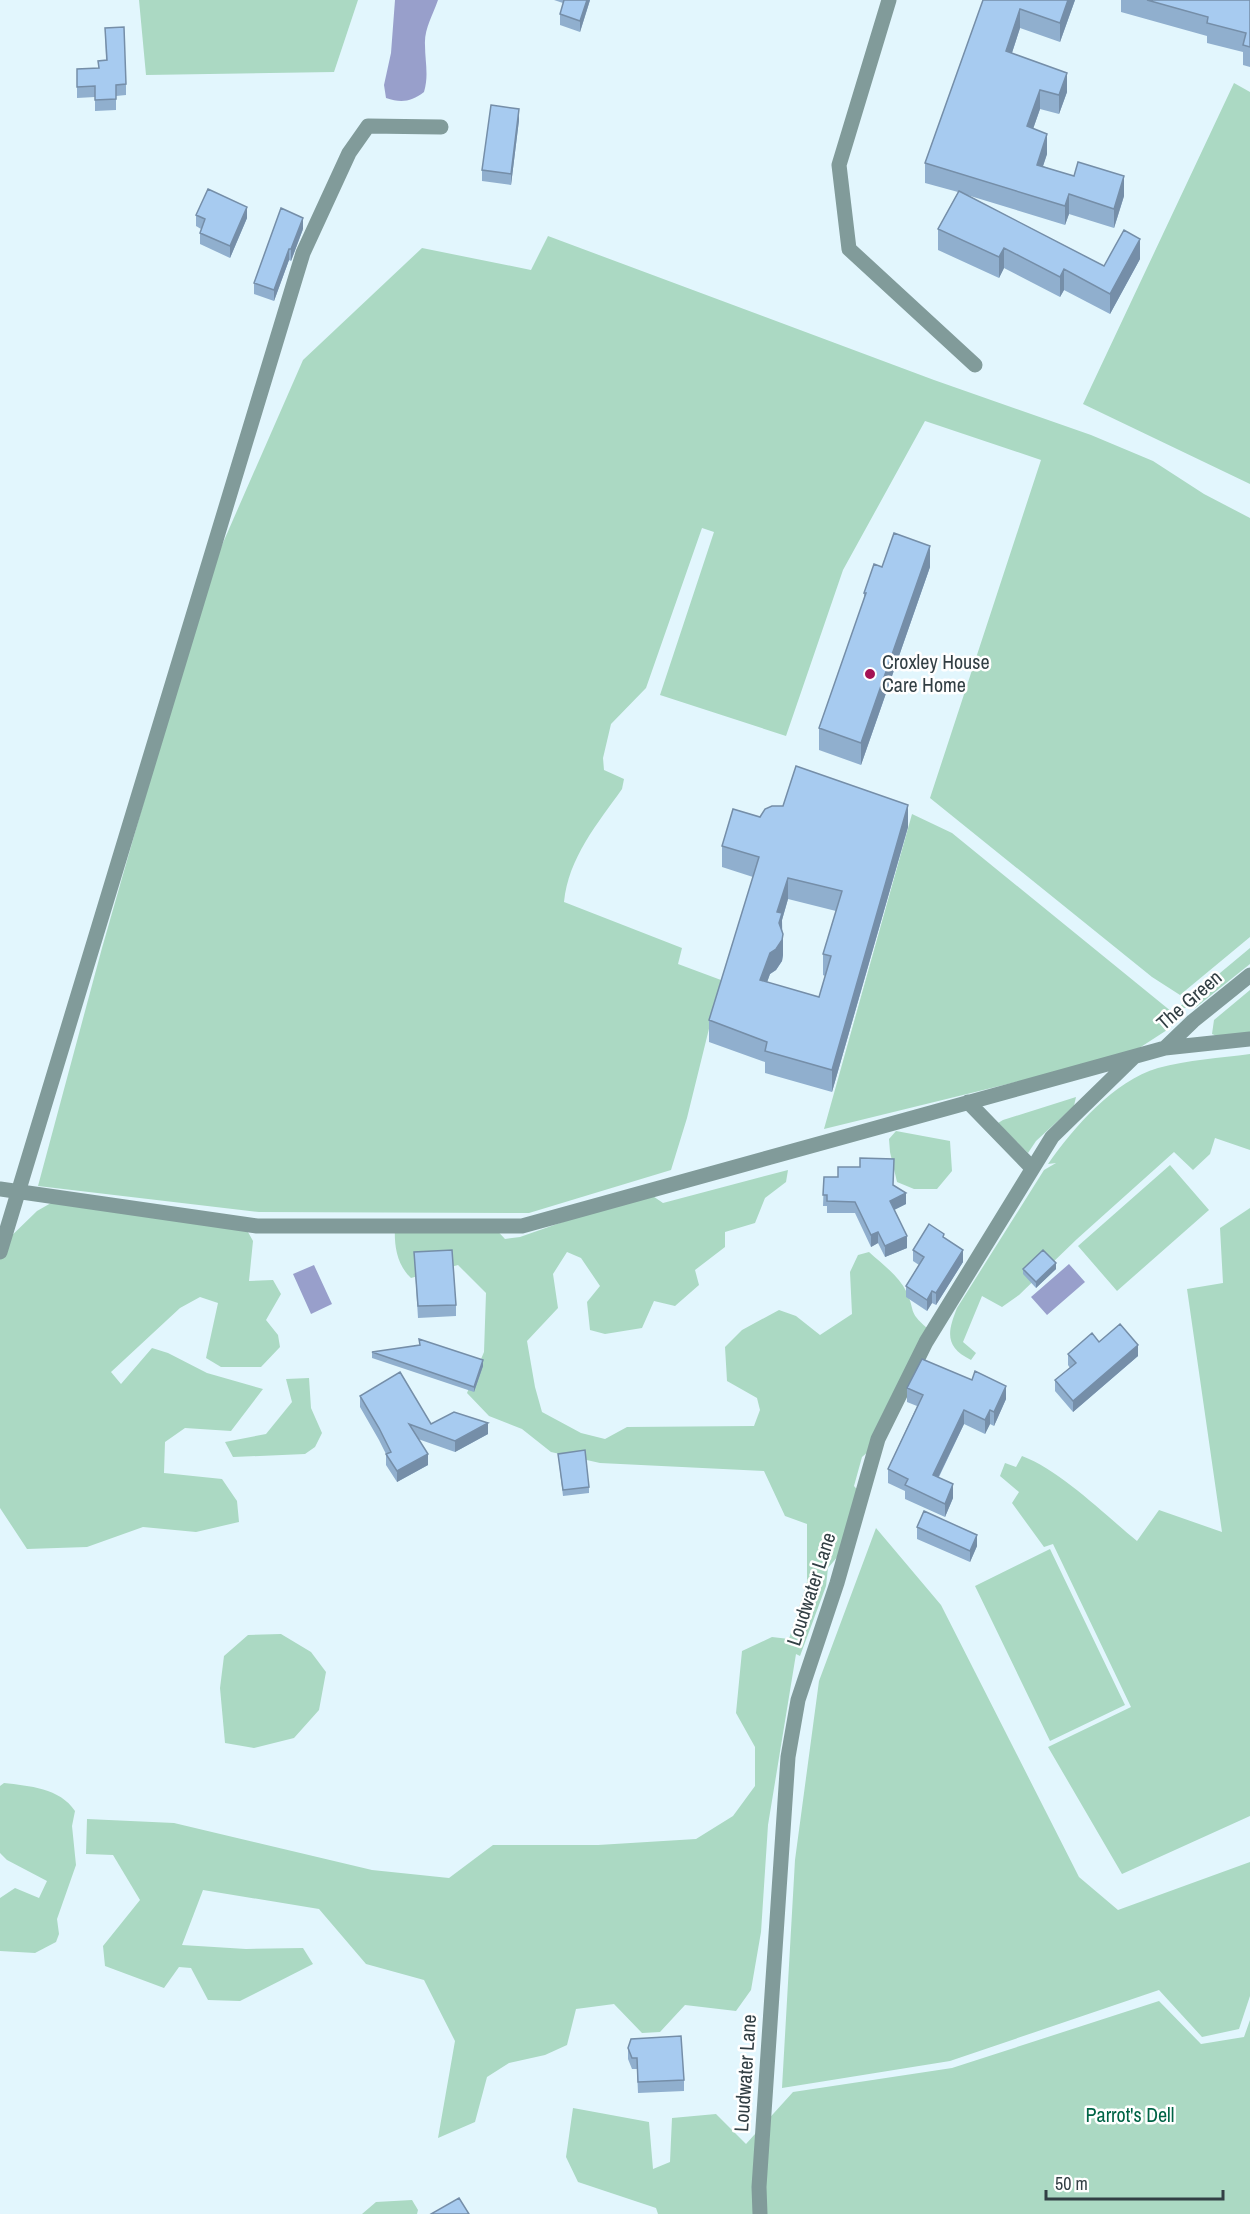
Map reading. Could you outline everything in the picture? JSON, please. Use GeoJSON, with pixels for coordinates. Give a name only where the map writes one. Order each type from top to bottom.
{"type":"FeatureCollection","features":[{"type":"Feature","properties":{"kind":"street"},"geometry":{"type":"LineString","coordinates":[[889,0],[839,165],[849,249],[975,365]]}},
{"type":"Feature","properties":{"kind":"street"},"geometry":{"type":"LineString","coordinates":[[0,1252],[303,253],[349,153],[368,126],[441,127]]}},
{"type":"Feature","properties":{"kind":"street","name":"The Green"},"geometry":{"type":"LineString","coordinates":[[1165,1048],[1193,1021],[1250,975]]}},
{"type":"Feature","properties":{"kind":"street","name":"The Green"},"geometry":{"type":"LineString","coordinates":[[1165,1048],[1250,1039]]}},
{"type":"Feature","properties":{"kind":"street"},"geometry":{"type":"LineString","coordinates":[[0,1189],[257,1226],[522,1226],[1165,1048]]}},
{"type":"Feature","properties":{"kind":"street","name":"Loudwater Lane"},"geometry":{"type":"LineString","coordinates":[[759,2214],[788,1757],[798,1700],[837,1583],[878,1439],[926,1342],[1052,1137],[1133,1058]]}},
{"type":"Feature","properties":{"kind":"street"},"geometry":{"type":"LineString","coordinates":[[968,1102],[1032,1168]]}},
{"type":"Feature","properties":{"kind":"green space"},"geometry":{"type":"Polygon","coordinates":[[[139,0],[358,0],[334,72],[146,75],[139,0]]]}},
{"type":"Feature","properties":{"kind":"green space"},"geometry":{"type":"Polygon","coordinates":[[[1234,83],[1250,92],[1250,484],[1083,404],[1234,83]]]}},
{"type":"Feature","properties":{"kind":"green space"},"geometry":{"type":"Polygon","coordinates":[[[548,236],[934,380],[1091,435],[1153,461],[1204,494],[1250,518],[1250,937],[1180,995],[1152,977],[930,798],[1041,460],[925,421],[843,570],[786,736],[660,695],[714,532],[702,528],[646,688],[611,724],[603,758],[604,770],[624,779],[622,789],[594,828],[578,856],[571,871],[564,902],[682,948],[678,964],[721,980],[687,1118],[671,1170],[529,1213],[259,1212],[38,1186],[102,948],[208,577],[303,360],[422,248],[531,270],[548,236]]]}},
{"type":"Feature","properties":{"kind":"green space"},"geometry":{"type":"Polygon","coordinates":[[[912,814],[952,833],[1172,1012],[1167,1030],[1130,1054],[824,1129],[912,814]]]}},
{"type":"Feature","properties":{"kind":"green space"},"geometry":{"type":"Polygon","coordinates":[[[1250,948],[1250,964],[1195,1008],[1178,1008],[1250,948]]]}},
{"type":"Feature","properties":{"kind":"green space"},"geometry":{"type":"Polygon","coordinates":[[[1250,990],[1250,1040],[1229,1041],[1212,1034],[1214,1020],[1250,990]]]}},
{"type":"Feature","properties":{"kind":"green space"},"geometry":{"type":"Polygon","coordinates":[[[1250,1054],[1250,1150],[1215,1138],[1210,1154],[1193,1170],[1174,1152],[1077,1239],[1019,1295],[1002,1307],[982,1296],[963,1342],[976,1353],[971,1360],[956,1350],[950,1332],[957,1308],[1044,1170],[1056,1163],[1048,1164],[1070,1135],[1096,1107],[1126,1083],[1158,1068],[1192,1061],[1250,1054]]]}},
{"type":"Feature","properties":{"kind":"green space"},"geometry":{"type":"Polygon","coordinates":[[[1076,1097],[1074,1106],[1036,1141],[1028,1153],[998,1123],[1003,1120],[1076,1097]]]}},
{"type":"Feature","properties":{"kind":"green space"},"geometry":{"type":"Polygon","coordinates":[[[896,1131],[950,1141],[952,1171],[937,1189],[914,1189],[897,1182],[889,1139],[896,1131]]]}},
{"type":"Feature","properties":{"kind":"green space"},"geometry":{"type":"Polygon","coordinates":[[[1170,1165],[1209,1210],[1117,1291],[1078,1246],[1170,1165]]]}},
{"type":"Feature","properties":{"kind":"green space"},"geometry":{"type":"Polygon","coordinates":[[[788,1170],[786,1182],[765,1198],[755,1223],[725,1232],[725,1247],[695,1270],[699,1285],[675,1306],[654,1301],[642,1328],[605,1334],[590,1330],[587,1302],[600,1286],[581,1258],[567,1252],[553,1274],[558,1308],[527,1341],[542,1412],[581,1433],[605,1439],[627,1427],[754,1426],[760,1410],[757,1398],[727,1381],[725,1347],[742,1330],[779,1310],[796,1316],[820,1335],[852,1314],[850,1272],[858,1255],[869,1252],[894,1275],[903,1285],[914,1314],[927,1328],[877,1444],[862,1457],[854,1486],[863,1496],[849,1543],[828,1568],[826,1586],[800,1656],[796,1654],[768,1825],[761,1932],[751,1990],[736,2011],[685,2005],[660,2032],[642,2033],[614,2004],[576,2009],[567,2045],[545,2055],[509,2063],[487,2077],[475,2122],[438,2138],[455,2041],[424,1980],[366,1964],[319,1909],[203,1890],[182,1945],[246,1949],[303,1948],[313,1964],[240,2001],[208,2000],[191,1968],[179,1967],[164,1988],[105,1966],[103,1946],[140,1900],[113,1855],[86,1854],[87,1819],[174,1823],[372,1870],[449,1878],[493,1845],[598,1845],[696,1839],[733,1816],[755,1786],[755,1747],[736,1713],[742,1651],[772,1637],[789,1639],[807,1582],[807,1524],[785,1516],[764,1471],[600,1463],[551,1452],[522,1429],[489,1416],[467,1393],[484,1352],[486,1293],[458,1265],[411,1278],[399,1260],[395,1225],[491,1224],[505,1239],[520,1237],[631,1198],[644,1190],[663,1203],[788,1170]]]}},
{"type":"Feature","properties":{"kind":"green space"},"geometry":{"type":"Polygon","coordinates":[[[51,1203],[243,1223],[253,1241],[249,1281],[273,1280],[281,1294],[266,1320],[278,1335],[280,1347],[261,1367],[221,1367],[206,1358],[218,1303],[200,1297],[180,1308],[111,1372],[121,1384],[152,1348],[168,1353],[207,1373],[263,1389],[231,1431],[185,1428],[165,1442],[164,1473],[222,1479],[237,1501],[239,1522],[196,1532],[143,1527],[87,1547],[27,1549],[0,1508],[0,1245],[37,1211],[51,1203]]]}},
{"type":"Feature","properties":{"kind":"green space"},"geometry":{"type":"Polygon","coordinates":[[[1250,1208],[1250,1816],[1122,1874],[1048,1747],[1131,1707],[1053,1544],[1044,1547],[1012,1503],[1019,1492],[1000,1476],[1005,1463],[1016,1467],[1022,1456],[1037,1463],[1067,1482],[1137,1541],[1159,1510],[1222,1532],[1187,1289],[1223,1283],[1220,1228],[1250,1208]]]}},
{"type":"Feature","properties":{"kind":"green space"},"geometry":{"type":"Polygon","coordinates":[[[309,1378],[311,1408],[322,1433],[315,1447],[305,1454],[233,1457],[225,1442],[266,1434],[292,1402],[286,1379],[309,1378]]]}},
{"type":"Feature","properties":{"kind":"green space"},"geometry":{"type":"Polygon","coordinates":[[[876,1528],[941,1605],[1079,1877],[1118,1910],[1250,1862],[1250,1996],[1239,2029],[1202,2037],[1159,1990],[950,2061],[782,2088],[795,1860],[819,1681],[876,1528]]]}},
{"type":"Feature","properties":{"kind":"green space"},"geometry":{"type":"Polygon","coordinates":[[[1050,1549],[1125,1705],[1050,1741],[975,1586],[1050,1549]]]}},
{"type":"Feature","properties":{"kind":"green space"},"geometry":{"type":"Polygon","coordinates":[[[281,1634],[311,1652],[326,1672],[319,1710],[294,1738],[254,1748],[225,1743],[220,1688],[224,1656],[248,1635],[281,1634]]]}},
{"type":"Feature","properties":{"kind":"green space"},"geometry":{"type":"Polygon","coordinates":[[[4,1783],[33,1787],[53,1793],[69,1803],[75,1811],[72,1826],[76,1865],[57,1919],[59,1934],[56,1942],[35,1953],[0,1951],[0,1898],[15,1888],[39,1898],[47,1881],[7,1860],[0,1853],[0,1786],[4,1783]]]}},
{"type":"Feature","properties":{"kind":"green space","name":"Parrot's Dell"},"geometry":{"type":"Polygon","coordinates":[[[1159,2001],[1201,2044],[1244,2037],[1250,2020],[1250,2214],[658,2214],[656,2208],[578,2182],[566,2157],[573,2108],[649,2122],[653,2169],[670,2162],[672,2118],[716,2114],[746,2144],[793,2092],[952,2068],[1159,2001]]]}},
{"type":"Feature","properties":{"kind":"green space"},"geometry":{"type":"Polygon","coordinates":[[[412,2200],[418,2210],[417,2214],[362,2214],[376,2202],[412,2200]]]}},
{"type":"Feature","properties":{"kind":"water"},"geometry":{"type":"Polygon","coordinates":[[[395,0],[438,0],[426,33],[427,74],[424,92],[406,101],[386,98],[384,85],[391,53],[395,0]]]}},
{"type":"Feature","properties":{"kind":"water"},"geometry":{"type":"Polygon","coordinates":[[[1069,1264],[1085,1282],[1047,1315],[1031,1297],[1069,1264]]]}},
{"type":"Feature","properties":{"kind":"water"},"geometry":{"type":"Polygon","coordinates":[[[314,1265],[332,1304],[311,1314],[293,1274],[314,1265]]]}},
{"type":"Feature","properties":{"kind":"building"},"geometry":{"type":"Polygon","coordinates":[[[564,0],[587,0],[580,21],[560,14],[564,0]]]}},
{"type":"Feature","properties":{"kind":"building"},"geometry":{"type":"Polygon","coordinates":[[[983,0],[1068,0],[1060,23],[1020,9],[1006,51],[1067,73],[1059,95],[1040,90],[1027,126],[1047,134],[1037,165],[1074,176],[1078,162],[1124,176],[1114,209],[1069,194],[1065,206],[925,163],[983,0]]]}},
{"type":"Feature","properties":{"kind":"building"},"geometry":{"type":"Polygon","coordinates":[[[1147,0],[1250,0],[1250,47],[1243,45],[1246,33],[1207,23],[1208,17],[1147,0]]]}},
{"type":"Feature","properties":{"kind":"building"},"geometry":{"type":"Polygon","coordinates":[[[124,27],[126,84],[116,85],[116,99],[95,100],[95,86],[77,87],[77,69],[99,68],[98,61],[107,60],[105,28],[124,27]]]}},
{"type":"Feature","properties":{"kind":"building"},"geometry":{"type":"Polygon","coordinates":[[[491,105],[519,109],[511,174],[482,170],[491,105]]]}},
{"type":"Feature","properties":{"kind":"building"},"geometry":{"type":"Polygon","coordinates":[[[208,189],[247,207],[230,246],[200,233],[205,219],[196,215],[208,189]]]}},
{"type":"Feature","properties":{"kind":"building"},"geometry":{"type":"Polygon","coordinates":[[[959,191],[1104,266],[1124,230],[1140,239],[1110,294],[1064,269],[1060,277],[1004,248],[999,257],[938,229],[959,191]]]}},
{"type":"Feature","properties":{"kind":"building"},"geometry":{"type":"Polygon","coordinates":[[[281,208],[303,218],[274,290],[254,283],[281,208]]]}},
{"type":"Feature","properties":{"kind":"building","name":"Croxley House Care Home"},"geometry":{"type":"Polygon","coordinates":[[[894,533],[930,546],[861,743],[819,728],[874,564],[882,567],[894,533]]]}},
{"type":"Feature","properties":{"kind":"building"},"geometry":{"type":"Polygon","coordinates":[[[796,766],[908,805],[832,1070],[765,1051],[767,1042],[709,1020],[759,857],[722,846],[733,809],[760,817],[765,809],[772,806],[783,806],[796,766]],[[788,878],[777,912],[782,913],[779,923],[783,934],[782,940],[770,953],[760,980],[819,997],[831,956],[823,954],[842,891],[788,878]]]}},
{"type":"Feature","properties":{"kind":"building"},"geometry":{"type":"Polygon","coordinates":[[[860,1158],[894,1159],[893,1185],[906,1193],[890,1201],[907,1236],[885,1246],[878,1232],[871,1235],[855,1202],[827,1201],[827,1195],[823,1195],[824,1177],[838,1177],[838,1167],[860,1167],[860,1158]]]}},
{"type":"Feature","properties":{"kind":"building"},"geometry":{"type":"Polygon","coordinates":[[[929,1224],[944,1234],[943,1237],[963,1250],[936,1293],[932,1291],[927,1300],[906,1286],[924,1257],[913,1250],[929,1224]]]}},
{"type":"Feature","properties":{"kind":"building"},"geometry":{"type":"Polygon","coordinates":[[[452,1250],[456,1305],[418,1306],[414,1252],[452,1250]]]}},
{"type":"Feature","properties":{"kind":"building"},"geometry":{"type":"Polygon","coordinates":[[[1043,1250],[1056,1263],[1036,1282],[1023,1269],[1043,1250]]]}},
{"type":"Feature","properties":{"kind":"building"},"geometry":{"type":"Polygon","coordinates":[[[1120,1324],[1138,1345],[1073,1401],[1055,1380],[1076,1363],[1068,1354],[1092,1333],[1099,1342],[1120,1324]]]}},
{"type":"Feature","properties":{"kind":"building"},"geometry":{"type":"Polygon","coordinates":[[[419,1339],[483,1360],[474,1387],[372,1352],[420,1345],[419,1339]]]}},
{"type":"Feature","properties":{"kind":"building"},"geometry":{"type":"Polygon","coordinates":[[[922,1359],[972,1380],[975,1371],[1006,1386],[994,1412],[990,1410],[985,1420],[964,1410],[933,1475],[953,1484],[945,1504],[905,1485],[908,1479],[888,1469],[923,1395],[907,1388],[922,1359]]]}},
{"type":"Feature","properties":{"kind":"building"},"geometry":{"type":"Polygon","coordinates":[[[400,1372],[431,1424],[454,1412],[488,1423],[455,1441],[409,1424],[428,1454],[397,1471],[386,1454],[391,1452],[360,1396],[400,1372]]]}},
{"type":"Feature","properties":{"kind":"building"},"geometry":{"type":"Polygon","coordinates":[[[585,1450],[589,1487],[563,1490],[558,1454],[585,1450]]]}},
{"type":"Feature","properties":{"kind":"building"},"geometry":{"type":"Polygon","coordinates":[[[924,1511],[977,1535],[970,1551],[917,1527],[924,1511]]]}},
{"type":"Feature","properties":{"kind":"building"},"geometry":{"type":"Polygon","coordinates":[[[681,2036],[684,2080],[638,2082],[637,2058],[632,2058],[628,2048],[631,2039],[681,2036]]]}},
{"type":"Feature","properties":{"kind":"building"},"geometry":{"type":"Polygon","coordinates":[[[459,2198],[469,2214],[431,2214],[459,2198]]]}},
{"type":"Feature","properties":{"kind":"place","name":"Croxley House Care Home"},"geometry":{"type":"Point","coordinates":[870,674]}}]}
